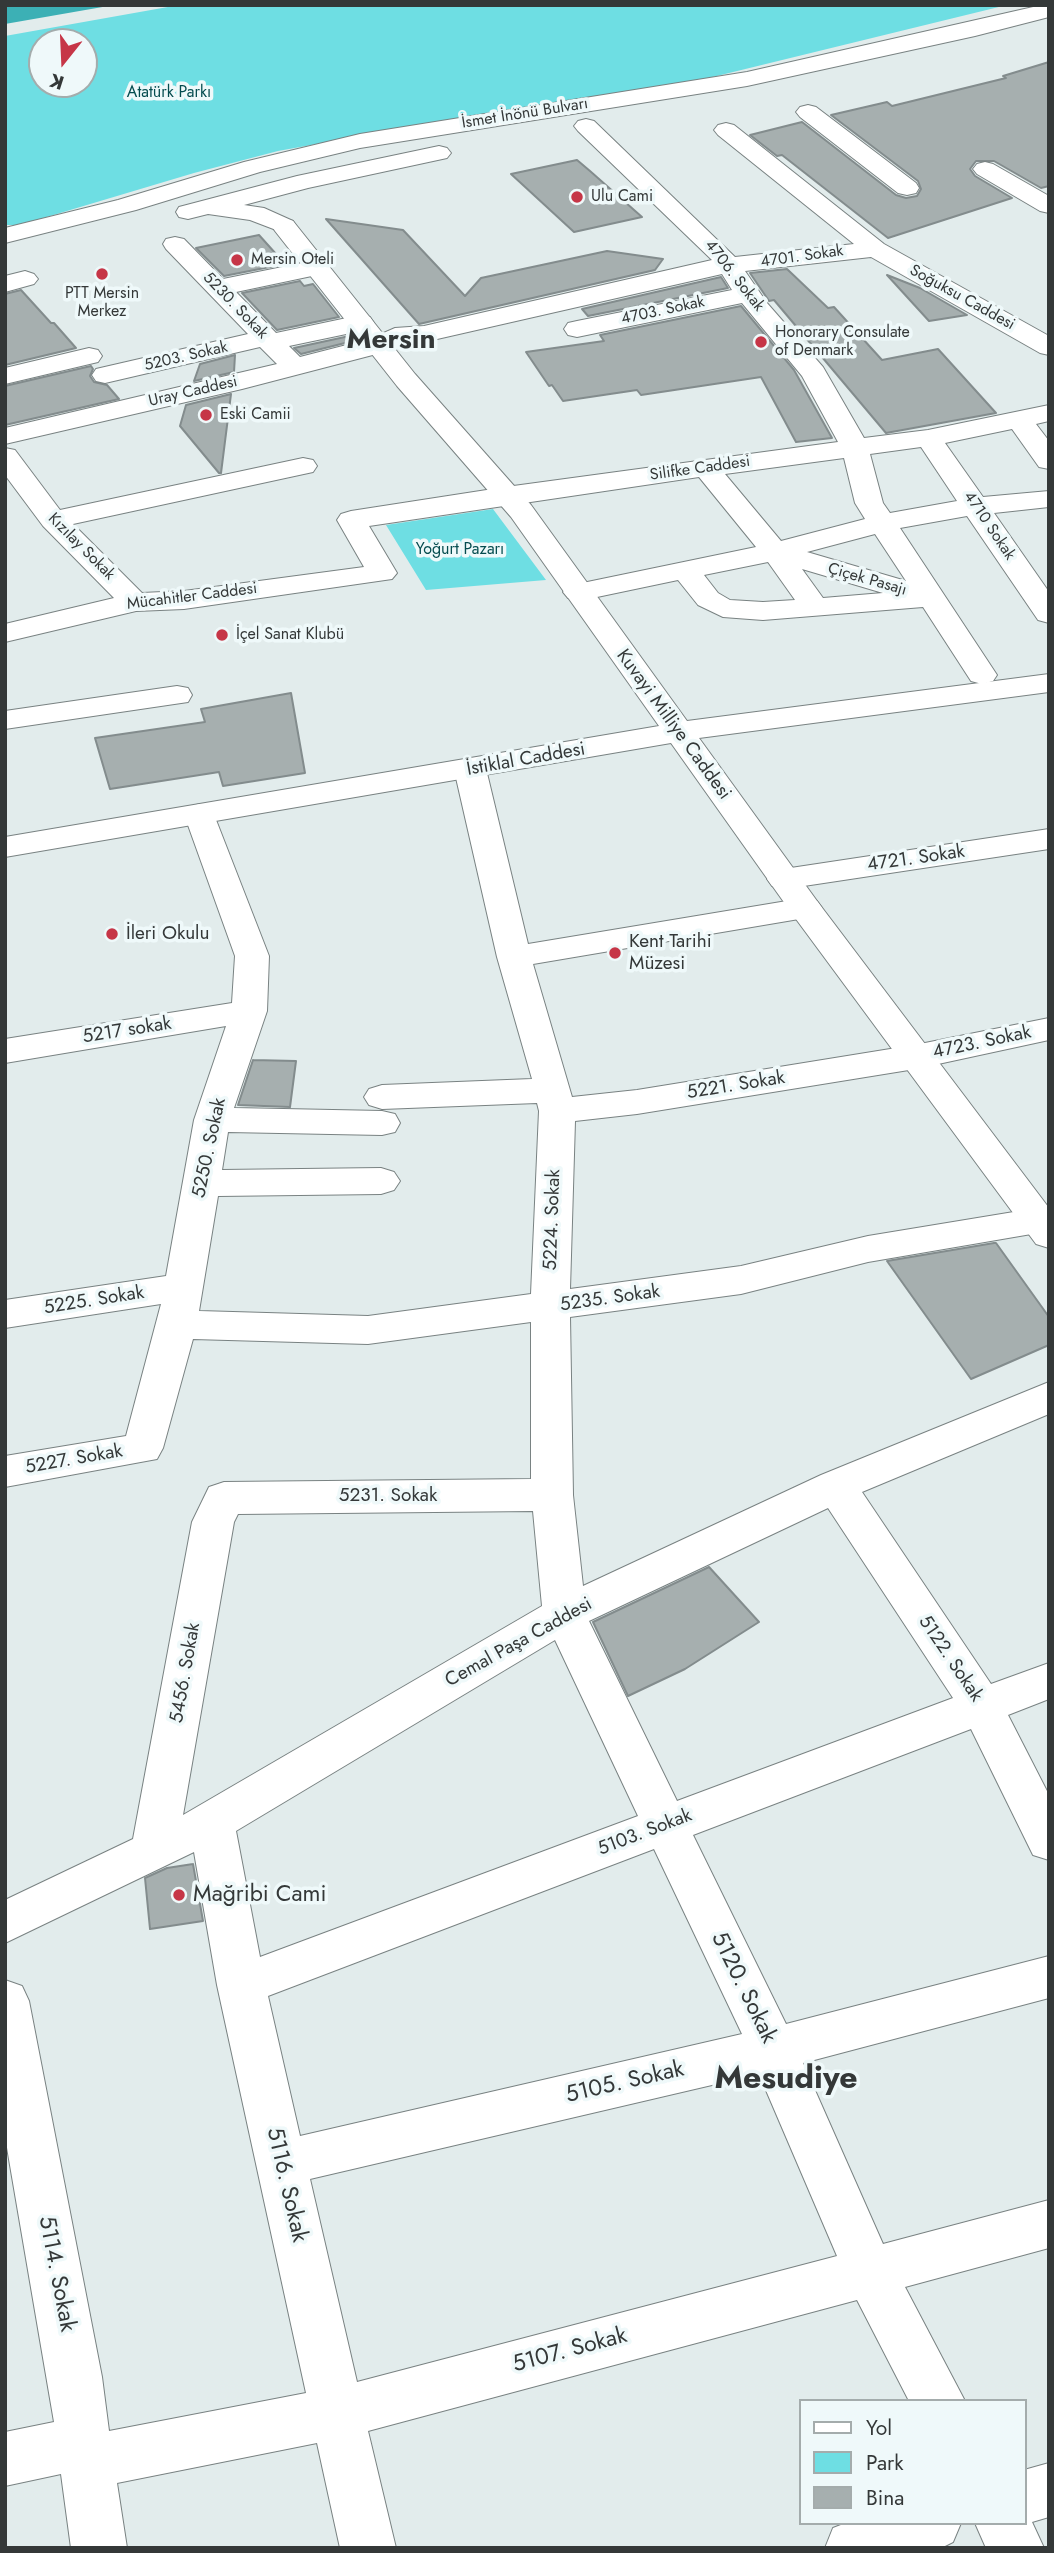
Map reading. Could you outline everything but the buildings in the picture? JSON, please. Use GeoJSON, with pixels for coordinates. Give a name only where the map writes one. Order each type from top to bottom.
{"type":"FeatureCollection","features":[{"type":"Feature","properties":{"kind":"street","name":"İsmet İnönü Bulvarı"},"geometry":{"type":"LineString","coordinates":[[5,236],[127,205],[183,186],[334,146],[747,79],[1049,10]]}},
{"type":"Feature","properties":{"kind":"street","name":"İsmet İnönü Bulvarı"},"geometry":{"type":"LineString","coordinates":[[490,143],[757,96],[1049,29]]}},
{"type":"Feature","properties":{"kind":"street"},"geometry":{"type":"LineString","coordinates":[[808,111],[907,188]]}},
{"type":"Feature","properties":{"kind":"street","name":"4706. Sokak"},"geometry":{"type":"LineString","coordinates":[[586,126],[703,237],[814,373],[855,448],[869,503],[982,675]]}},
{"type":"Feature","properties":{"kind":"street","name":"Soğuksu Caddesi"},"geometry":{"type":"LineString","coordinates":[[726,130],[875,249],[1049,347]]}},
{"type":"Feature","properties":{"kind":"street","name":"İsmet İnönü Bulvarı"},"geometry":{"type":"LineString","coordinates":[[5,256],[333,175],[464,148]]}},
{"type":"Feature","properties":{"kind":"street"},"geometry":{"type":"LineString","coordinates":[[985,169],[1049,206]]}},
{"type":"Feature","properties":{"kind":"street"},"geometry":{"type":"LineString","coordinates":[[191,211],[228,210],[296,216],[308,190],[333,175]]}},
{"type":"Feature","properties":{"kind":"street","name":"Kuvayi Milliye Caddesi"},"geometry":{"type":"LineString","coordinates":[[296,216],[317,268],[361,323],[387,340]]}},
{"type":"Feature","properties":{"kind":"street","name":"Kuvayi Milliye Caddesi"},"geometry":{"type":"LineString","coordinates":[[296,216],[387,340],[521,511],[804,908],[1043,1228]]}},
{"type":"Feature","properties":{"kind":"street","name":"5230. Sokak"},"geometry":{"type":"LineString","coordinates":[[175,244],[295,367]]}},
{"type":"Feature","properties":{"kind":"street","name":"4701. Sokak"},"geometry":{"type":"LineString","coordinates":[[728,265],[875,249]]}},
{"type":"Feature","properties":{"kind":"street","name":"Uray Caddesi"},"geometry":{"type":"LineString","coordinates":[[5,436],[295,367],[387,340],[425,334],[728,265]]}},
{"type":"Feature","properties":{"kind":"street"},"geometry":{"type":"LineString","coordinates":[[216,288],[317,268]]}},
{"type":"Feature","properties":{"kind":"street","name":"4703. Sokak"},"geometry":{"type":"LineString","coordinates":[[578,329],[748,294]]}},
{"type":"Feature","properties":{"kind":"street","name":"5203. Sokak"},"geometry":{"type":"LineString","coordinates":[[5,376],[268,340],[361,323]]}},
{"type":"Feature","properties":{"kind":"street","name":"Silifke Caddesi"},"geometry":{"type":"LineString","coordinates":[[382,573],[351,520],[506,495],[928,438],[1049,413]]}},
{"type":"Feature","properties":{"kind":"street"},"geometry":{"type":"LineString","coordinates":[[1019,419],[1049,461]]}},
{"type":"Feature","properties":{"kind":"street","name":"4710 Sokak"},"geometry":{"type":"LineString","coordinates":[[928,438],[1049,614]]}},
{"type":"Feature","properties":{"kind":"street","name":"Kızılay Sokak"},"geometry":{"type":"LineString","coordinates":[[5,456],[53,520],[134,602]]}},
{"type":"Feature","properties":{"kind":"street"},"geometry":{"type":"LineString","coordinates":[[53,520],[303,466]]}},
{"type":"Feature","properties":{"kind":"street","name":"Çiçek Pasajı"},"geometry":{"type":"LineString","coordinates":[[706,468],[775,552],[815,608]]}},
{"type":"Feature","properties":{"kind":"street","name":"Çiçek Pasajı"},"geometry":{"type":"LineString","coordinates":[[930,598],[763,611],[723,608],[708,599],[686,570],[775,552],[881,523],[976,506],[1049,499]]}},
{"type":"Feature","properties":{"kind":"street","name":"Çiçek Pasajı"},"geometry":{"type":"LineString","coordinates":[[775,552],[930,598]]}},
{"type":"Feature","properties":{"kind":"street"},"geometry":{"type":"LineString","coordinates":[[578,592],[686,570]]}},
{"type":"Feature","properties":{"kind":"street","name":"Mücahitler Caddesi"},"geometry":{"type":"LineString","coordinates":[[5,634],[134,602],[184,600],[382,573]]}},
{"type":"Feature","properties":{"kind":"street","name":"İstiklal Caddesi"},"geometry":{"type":"LineString","coordinates":[[5,847],[677,732],[1049,684]]}},
{"type":"Feature","properties":{"kind":"street"},"geometry":{"type":"LineString","coordinates":[[5,720],[177,695]]}},
{"type":"Feature","properties":{"kind":"street","name":"5224. Sokak"},"geometry":{"type":"LineString","coordinates":[[470,769],[514,957],[555,1100],[550,1307],[552,1495],[564,1614]]}},
{"type":"Feature","properties":{"kind":"street","name":"5250. Sokak"},"geometry":{"type":"LineString","coordinates":[[143,1448],[180,1306],[212,1120],[249,1012],[252,956],[200,814]]}},
{"type":"Feature","properties":{"kind":"street","name":"4721. Sokak"},"geometry":{"type":"LineString","coordinates":[[784,878],[1049,839]]}},
{"type":"Feature","properties":{"kind":"street"},"geometry":{"type":"LineString","coordinates":[[514,957],[804,908]]}},
{"type":"Feature","properties":{"kind":"street","name":"5217 sokak"},"geometry":{"type":"LineString","coordinates":[[5,1051],[249,1012]]}},
{"type":"Feature","properties":{"kind":"street","name":"4723. Sokak"},"geometry":{"type":"LineString","coordinates":[[915,1057],[1049,1029]]}},
{"type":"Feature","properties":{"kind":"street","name":"5221. Sokak"},"geometry":{"type":"LineString","coordinates":[[212,1120],[555,1100],[637,1101],[915,1057]]}},
{"type":"Feature","properties":{"kind":"street"},"geometry":{"type":"LineString","coordinates":[[201,1183],[380,1181]]}},
{"type":"Feature","properties":{"kind":"street","name":"5235. Sokak"},"geometry":{"type":"LineString","coordinates":[[180,1306],[368,1330],[741,1280],[868,1249],[1043,1228]]}},
{"type":"Feature","properties":{"kind":"street","name":"5225. Sokak"},"geometry":{"type":"LineString","coordinates":[[5,1314],[180,1306]]}},
{"type":"Feature","properties":{"kind":"street","name":"Cemal Paşa Caddesi"},"geometry":{"type":"LineString","coordinates":[[5,1923],[212,1822],[564,1614],[836,1486],[1049,1397]]}},
{"type":"Feature","properties":{"kind":"street","name":"5227. Sokak"},"geometry":{"type":"LineString","coordinates":[[5,1472],[143,1448]]}},
{"type":"Feature","properties":{"kind":"street","name":"5122. Sokak"},"geometry":{"type":"LineString","coordinates":[[836,1486],[982,1706],[1049,1841]]}},
{"type":"Feature","properties":{"kind":"street","name":"5231. Sokak"},"geometry":{"type":"LineString","coordinates":[[224,1498],[552,1495]]}},
{"type":"Feature","properties":{"kind":"street","name":"5456. Sokak"},"geometry":{"type":"LineString","coordinates":[[154,1850],[213,1522],[224,1498]]}},
{"type":"Feature","properties":{"kind":"street","name":"5120. Sokak"},"geometry":{"type":"LineString","coordinates":[[564,1614],[774,2049],[870,2271],[937,2399]]}},
{"type":"Feature","properties":{"kind":"street","name":"5103. Sokak"},"geometry":{"type":"LineString","coordinates":[[242,1985],[1049,1681]]}},
{"type":"Feature","properties":{"kind":"street","name":"5116. Sokak"},"geometry":{"type":"LineString","coordinates":[[212,1822],[242,1985],[368,2548]]}},
{"type":"Feature","properties":{"kind":"street","name":"5105. Sokak"},"geometry":{"type":"LineString","coordinates":[[281,2162],[774,2049],[1049,1977]]}},
{"type":"Feature","properties":{"kind":"street","name":"5114. Sokak"},"geometry":{"type":"LineString","coordinates":[[5,2001],[17,2133],[75,2377],[99,2548]]}},
{"type":"Feature","properties":{"kind":"street","name":"5107. Sokak"},"geometry":{"type":"LineString","coordinates":[[5,2459],[86,2452],[338,2413],[1049,2224]]}},
{"type":"Feature","properties":{"kind":"street"},"geometry":{"type":"LineString","coordinates":[[1026,2496],[1049,2490]]}},
{"type":"Feature","properties":{"kind":"street"},"geometry":{"type":"LineString","coordinates":[[853,2548],[927,2525]]}},
{"type":"Feature","properties":{"kind":"street"},"geometry":{"type":"LineString","coordinates":[[1003,2525],[1016,2548]]}},
{"type":"Feature","properties":{"kind":"green space","name":"Atatürk Parkı"},"geometry":{"type":"Polygon","coordinates":[[[179,5],[1007,5],[680,85],[488,113],[278,151],[20,225],[5,225],[5,36],[28,32],[28,98],[98,98],[98,28],[50,28],[179,5]]]}},
{"type":"Feature","properties":{"kind":"green space","name":"Yoğurt Pazarı"},"geometry":{"type":"Polygon","coordinates":[[[493,509],[546,580],[426,590],[386,525],[493,509]]]}},
{"type":"Feature","properties":{"kind":"shaded area"},"geometry":{"type":"Polygon","coordinates":[[[5,5],[114,5],[5,24],[5,5]]]}},
{"type":"Feature","properties":{"kind":"place","name":"Ulu Cami"},"geometry":{"type":"Point","coordinates":[577,197]}},
{"type":"Feature","properties":{"kind":"place","name":"Mersin Oteli"},"geometry":{"type":"Point","coordinates":[237,260]}},
{"type":"Feature","properties":{"kind":"place","name":"PTT Mersin Merkez"},"geometry":{"type":"Point","coordinates":[102,274]}},
{"type":"Feature","properties":{"kind":"place","name":"Honorary Consulate of Denmark"},"geometry":{"type":"Point","coordinates":[761,342]}},
{"type":"Feature","properties":{"kind":"place","name":"Eski Camii"},"geometry":{"type":"Point","coordinates":[206,415]}},
{"type":"Feature","properties":{"kind":"place","name":"İçel Sanat Klubü"},"geometry":{"type":"Point","coordinates":[222,635]}},
{"type":"Feature","properties":{"kind":"place","name":"İleri Okulu"},"geometry":{"type":"Point","coordinates":[112,934]}},
{"type":"Feature","properties":{"kind":"place","name":"Kent Tarihi Müzesi"},"geometry":{"type":"Point","coordinates":[615,953]}},
{"type":"Feature","properties":{"kind":"place","name":"Mağribi Cami"},"geometry":{"type":"Point","coordinates":[179,1895]}},
{"type":"Feature","properties":{"kind":"district","name":"Mersin"},"geometry":{"type":"Point","coordinates":[391,341]}},
{"type":"Feature","properties":{"kind":"district","name":"Mesudiye"},"geometry":{"type":"Point","coordinates":[786,2080]}}]}
